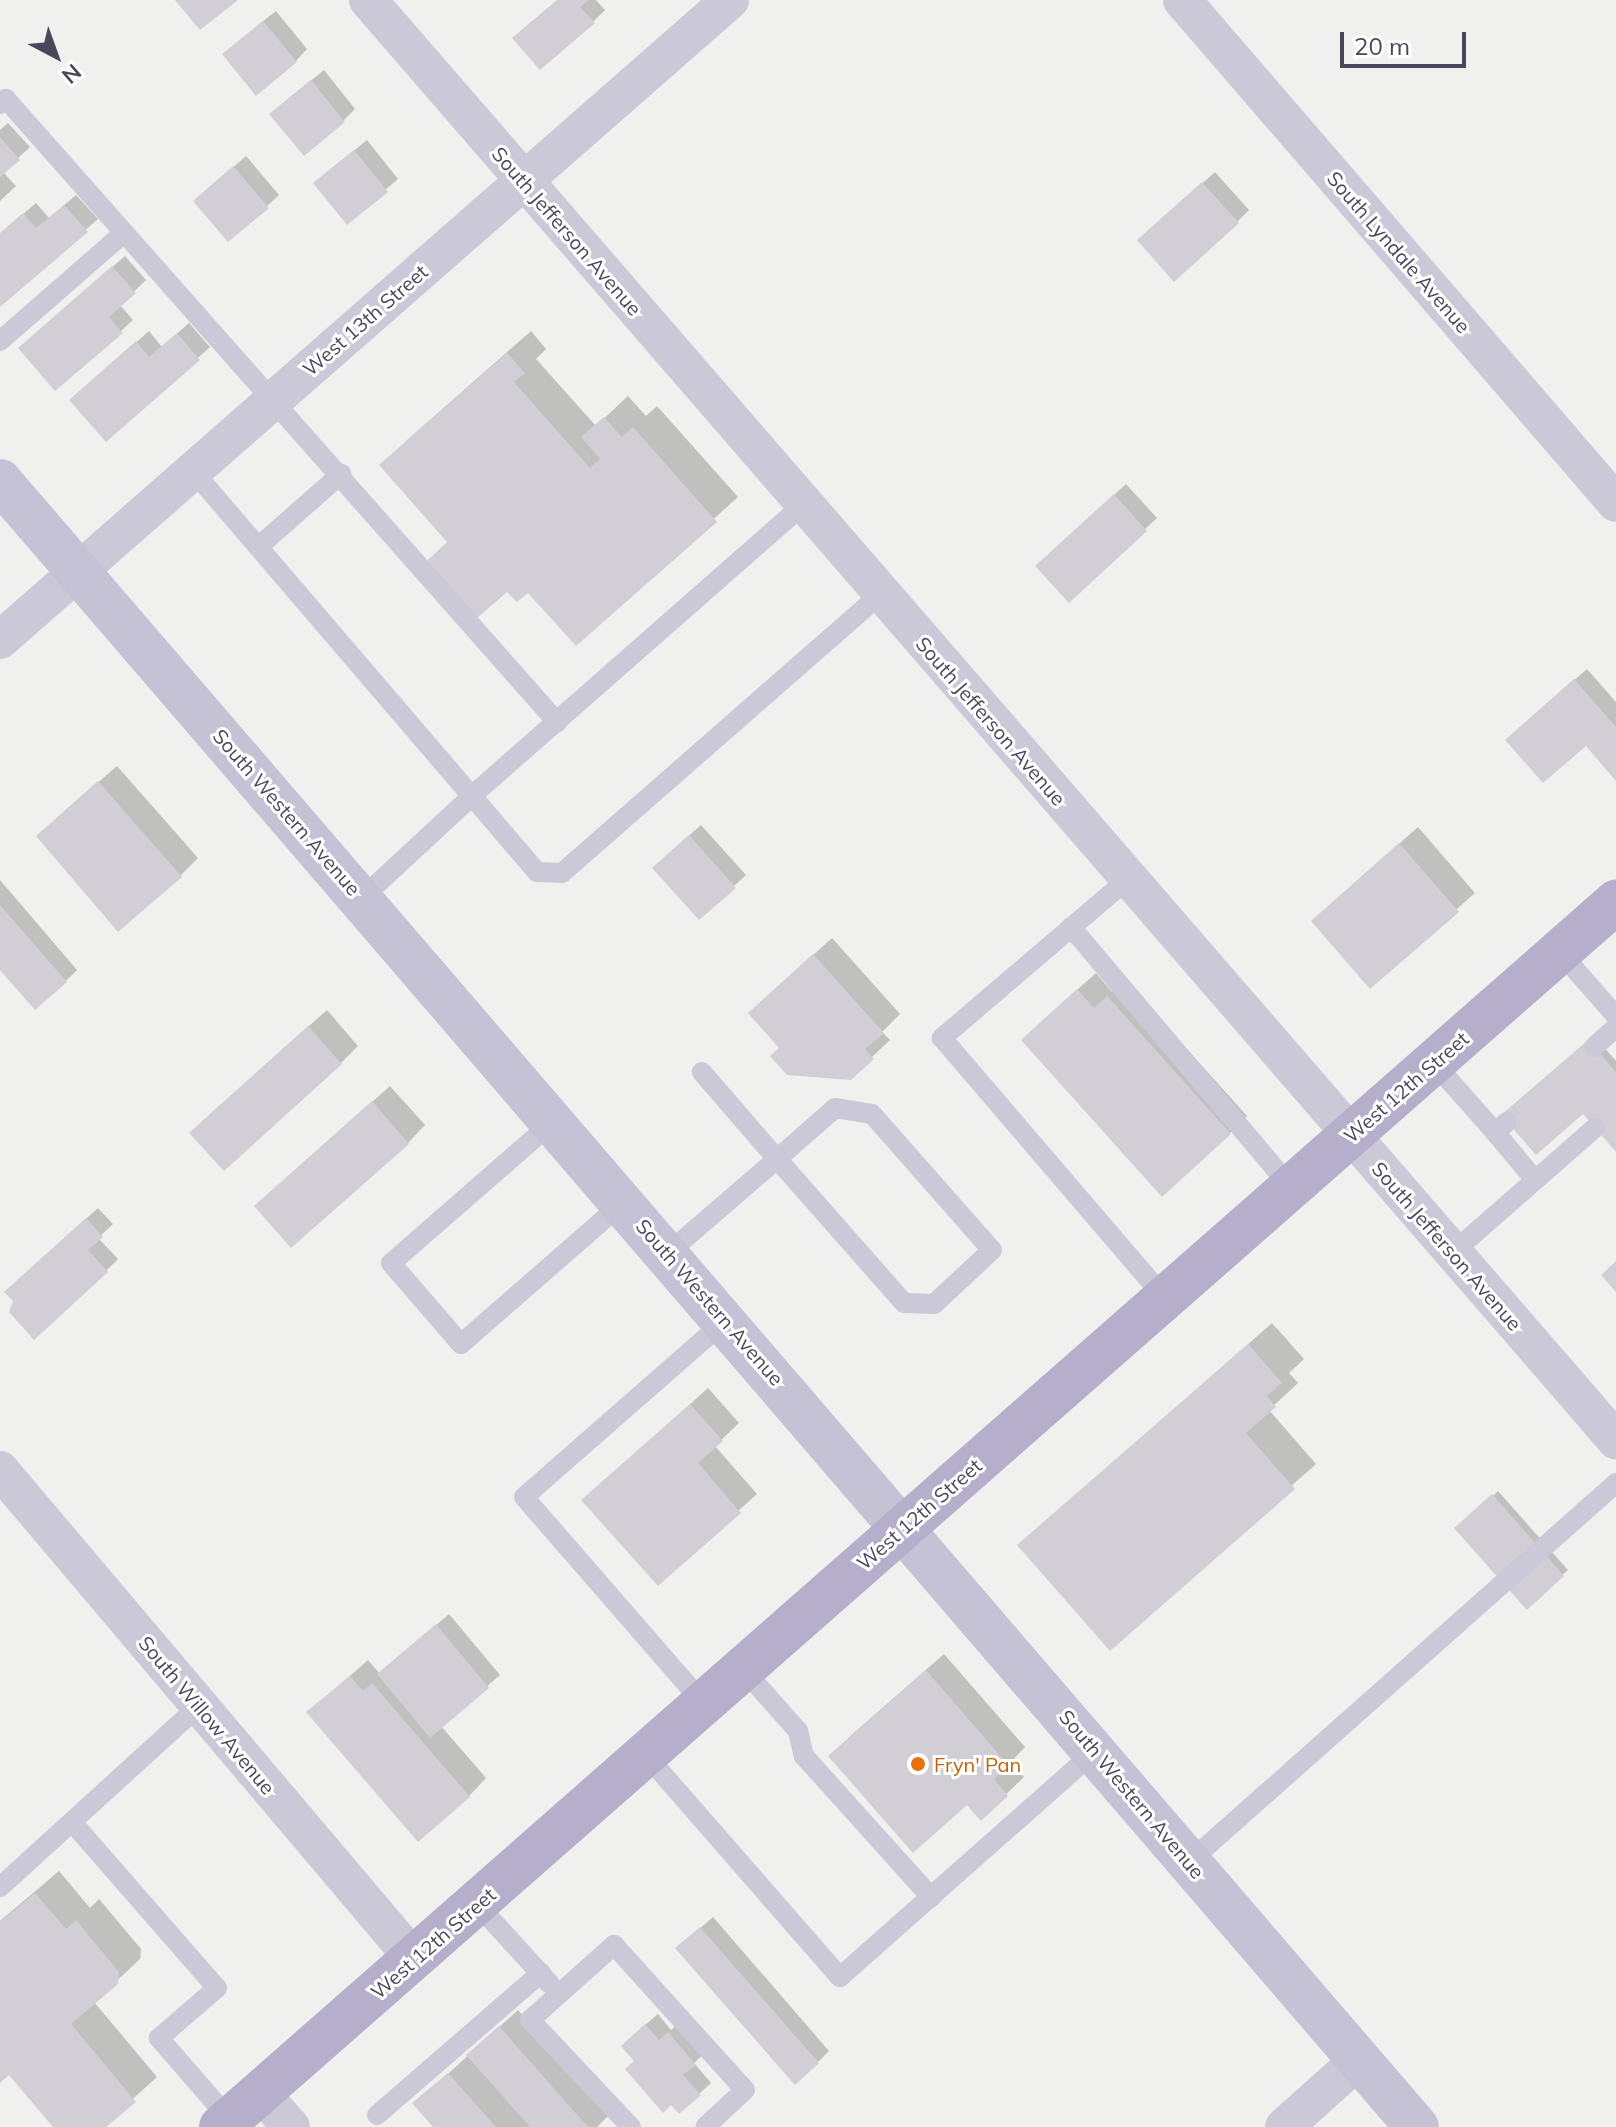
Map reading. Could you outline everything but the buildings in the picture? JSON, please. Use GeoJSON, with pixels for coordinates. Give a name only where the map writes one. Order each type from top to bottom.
{"type":"FeatureCollection","features":[{"type":"Feature","properties":{"kind":"main road","name":"West 12th Street"},"geometry":{"type":"LineString","coordinates":[[237,2113],[1616,902]]}},
{"type":"Feature","properties":{"kind":"street","name":"South Jefferson Avenue"},"geometry":{"type":"LineString","coordinates":[[368,0],[1616,1440]]}},
{"type":"Feature","properties":{"kind":"street","name":"West 13th Street"},"geometry":{"type":"LineString","coordinates":[[0,640],[730,0]]}},
{"type":"Feature","properties":{"kind":"street","name":"South Lyndale Avenue"},"geometry":{"type":"LineString","coordinates":[[1182,0],[1616,503]]}},
{"type":"Feature","properties":{"kind":"street","name":"South Western Avenue"},"geometry":{"type":"LineString","coordinates":[[0,481],[905,1527],[1417,2127]]}},
{"type":"Feature","properties":{"kind":"street","name":"South Willow Avenue"},"geometry":{"type":"LineString","coordinates":[[0,1470],[414,1959]]}},
{"type":"Feature","properties":{"kind":"street"},"geometry":{"type":"LineString","coordinates":[[1284,2127],[1359,2060]]}},
{"type":"Feature","properties":{"kind":"street"},"geometry":{"type":"LineString","coordinates":[[237,2113],[291,2127]]}},
{"type":"Feature","properties":{"kind":"lane"},"geometry":{"type":"LineString","coordinates":[[0,104],[6,99],[365,501],[557,722]]}},
{"type":"Feature","properties":{"kind":"lane"},"geometry":{"type":"LineString","coordinates":[[0,341],[124,233]]}},
{"type":"Feature","properties":{"kind":"lane"},"geometry":{"type":"LineString","coordinates":[[193,471],[537,872],[562,873],[881,594]]}},
{"type":"Feature","properties":{"kind":"lane"},"geometry":{"type":"LineString","coordinates":[[258,547],[341,474]]}},
{"type":"Feature","properties":{"kind":"lane"},"geometry":{"type":"LineString","coordinates":[[362,898],[472,796],[804,504]]}},
{"type":"Feature","properties":{"kind":"lane"},"geometry":{"type":"LineString","coordinates":[[1128,879],[942,1038],[1165,1298]]}},
{"type":"Feature","properties":{"kind":"lane"},"geometry":{"type":"LineString","coordinates":[[1071,927],[1291,1187]]}},
{"type":"Feature","properties":{"kind":"lane"},"geometry":{"type":"LineString","coordinates":[[1559,951],[1616,1016]]}},
{"type":"Feature","properties":{"kind":"lane"},"geometry":{"type":"LineString","coordinates":[[1594,1047],[1616,1027]]}},
{"type":"Feature","properties":{"kind":"lane"},"geometry":{"type":"LineString","coordinates":[[1433,1062],[1501,1127],[1535,1180]]}},
{"type":"Feature","properties":{"kind":"lane"},"geometry":{"type":"LineString","coordinates":[[668,1253],[777,1159],[835,1108],[872,1114],[992,1250],[934,1304],[904,1303],[777,1159],[702,1072]]}},
{"type":"Feature","properties":{"kind":"lane"},"geometry":{"type":"LineString","coordinates":[[554,1121],[391,1263],[461,1344],[624,1202]]}},
{"type":"Feature","properties":{"kind":"lane"},"geometry":{"type":"LineString","coordinates":[[1452,1253],[1595,1128]]}},
{"type":"Feature","properties":{"kind":"lane"},"geometry":{"type":"LineString","coordinates":[[704,1704],[524,1497],[726,1320]]}},
{"type":"Feature","properties":{"kind":"lane"},"geometry":{"type":"LineString","coordinates":[[1190,1861],[1616,1483]]}},
{"type":"Feature","properties":{"kind":"lane"},"geometry":{"type":"LineString","coordinates":[[743,1669],[798,1731],[804,1756],[931,1897]]}},
{"type":"Feature","properties":{"kind":"lane"},"geometry":{"type":"LineString","coordinates":[[0,1887],[199,1706]]}},
{"type":"Feature","properties":{"kind":"lane"},"geometry":{"type":"LineString","coordinates":[[646,1755],[840,1977],[1095,1751]]}},
{"type":"Feature","properties":{"kind":"lane"},"geometry":{"type":"LineString","coordinates":[[72,1822],[217,1988],[159,2038],[237,2113]]}},
{"type":"Feature","properties":{"kind":"lane"},"geometry":{"type":"LineString","coordinates":[[477,1904],[557,1993]]}},
{"type":"Feature","properties":{"kind":"lane"},"geometry":{"type":"LineString","coordinates":[[631,2127],[530,2020],[614,1945],[745,2090],[705,2127]]}},
{"type":"Feature","properties":{"kind":"lane"},"geometry":{"type":"LineString","coordinates":[[377,2115],[541,1973]]}},
{"type":"Feature","properties":{"kind":"place","name":"Fryn' Pan"},"geometry":{"type":"Point","coordinates":[918,1764]}}]}
